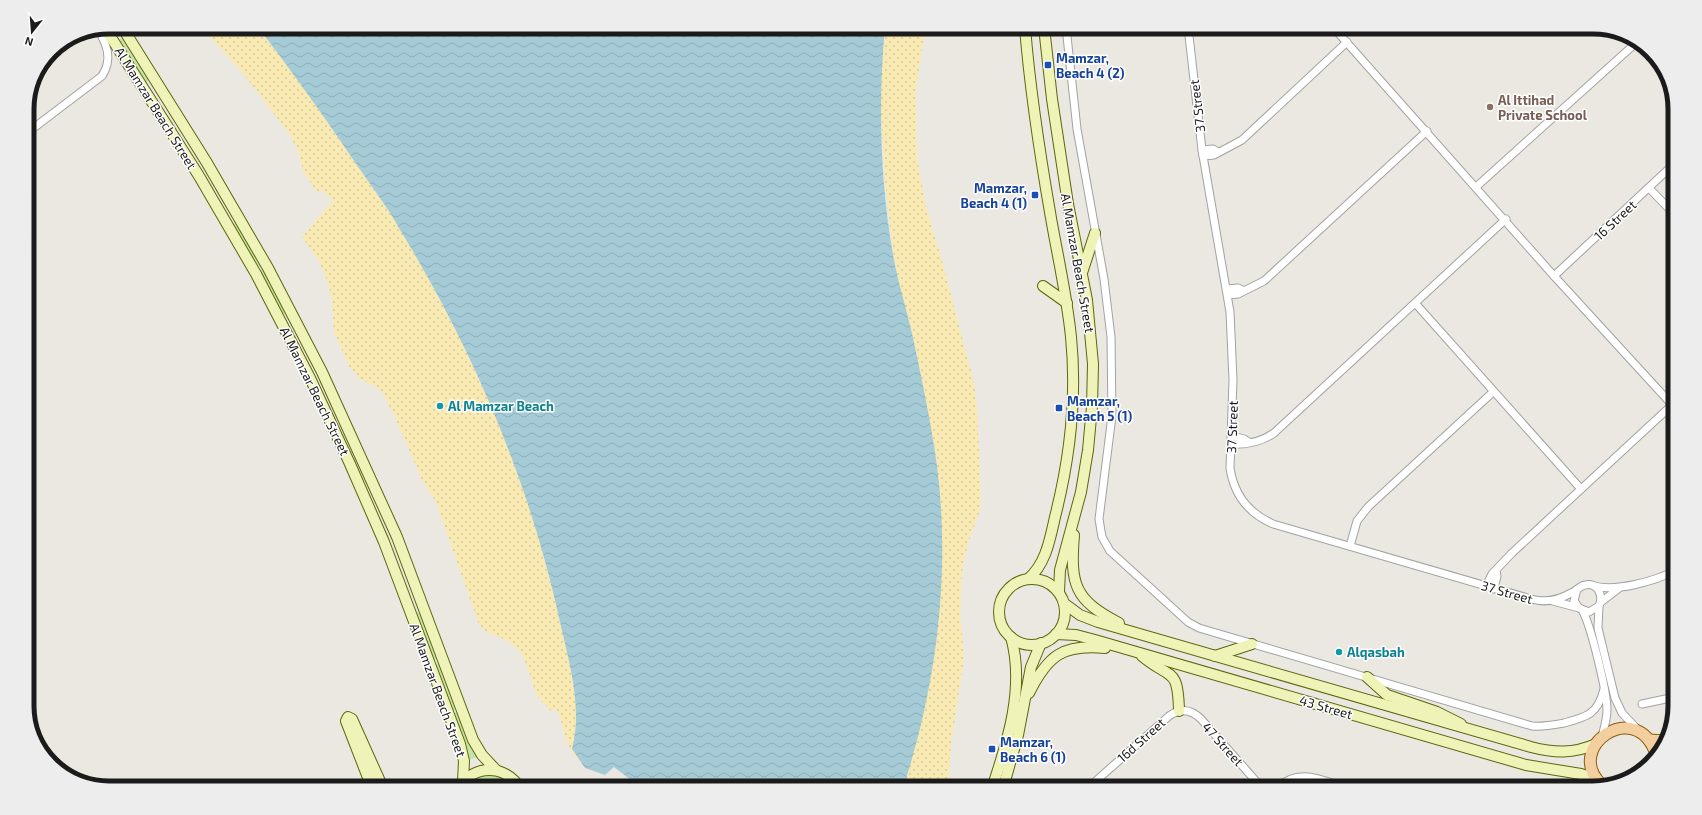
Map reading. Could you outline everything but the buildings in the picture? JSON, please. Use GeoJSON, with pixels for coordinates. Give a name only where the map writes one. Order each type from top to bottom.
{"type":"FeatureCollection","features":[{"type":"Feature","properties":{"kind":"main road","name":"Al Mamzar Beach Street"},"geometry":{"type":"LineString","coordinates":[[109,34],[199,176],[256,274],[327,414],[384,542],[460,744],[464,761],[461,781]]}},
{"type":"Feature","properties":{"kind":"main road","name":"Al Mamzar Beach Street"},"geometry":{"type":"LineString","coordinates":[[126,34],[207,163],[268,268],[322,372],[397,537],[473,740],[482,756],[496,770]]}},
{"type":"Feature","properties":{"kind":"main road","name":"Al Mamzar Beach Street"},"geometry":{"type":"LineString","coordinates":[[1026,34],[1042,164],[1067,303],[1071,338],[1073,386],[1069,447],[1062,488],[1050,538],[1041,563],[1028,579]]}},
{"type":"Feature","properties":{"kind":"main road","name":"Al Mamzar Beach Street"},"geometry":{"type":"LineString","coordinates":[[1045,34],[1062,169],[1090,321],[1093,385],[1088,450],[1076,513],[1060,570],[1059,592]]}},
{"type":"Feature","properties":{"kind":"main road"},"geometry":{"type":"LineString","coordinates":[[1082,273],[1095,233]]}},
{"type":"Feature","properties":{"kind":"main road"},"geometry":{"type":"LineString","coordinates":[[1043,286],[1067,303]]}},
{"type":"Feature","properties":{"kind":"main road"},"geometry":{"type":"LineString","coordinates":[[1076,513],[1072,566],[1078,589],[1093,608],[1139,634]]}},
{"type":"Feature","properties":{"kind":"main road"},"geometry":{"type":"LineString","coordinates":[[994,781],[1008,730],[1016,690],[1017,665],[1011,637],[1002,625],[999,618],[1000,602],[1008,589],[1021,581],[1028,579],[1048,582],[1059,592],[1065,604],[1064,620],[1056,634],[1041,643],[1026,644],[1011,637]]}},
{"type":"Feature","properties":{"kind":"main road","name":"43 Street"},"geometry":{"type":"LineString","coordinates":[[1065,604],[1080,616],[1139,634],[1471,731],[1552,752],[1573,752],[1599,740]]}},
{"type":"Feature","properties":{"kind":"main road","name":"43 Street"},"geometry":{"type":"LineString","coordinates":[[1056,634],[1085,637],[1526,765],[1581,774],[1596,781]]}},
{"type":"Feature","properties":{"kind":"main road"},"geometry":{"type":"LineString","coordinates":[[1005,781],[1025,702],[1031,667],[1041,643]]}},
{"type":"Feature","properties":{"kind":"main road"},"geometry":{"type":"LineString","coordinates":[[1215,656],[1252,644]]}},
{"type":"Feature","properties":{"kind":"main road"},"geometry":{"type":"LineString","coordinates":[[1025,702],[1041,669],[1050,659],[1062,652],[1082,646],[1134,651],[1172,676],[1178,690],[1178,711]]}},
{"type":"Feature","properties":{"kind":"main road"},"geometry":{"type":"LineString","coordinates":[[1367,677],[1387,695],[1443,715],[1461,723],[1471,731]]}},
{"type":"Feature","properties":{"kind":"main road"},"geometry":{"type":"LineString","coordinates":[[369,781],[346,721],[348,717],[352,719],[380,781]]}},
{"type":"Feature","properties":{"kind":"main road"},"geometry":{"type":"LineString","coordinates":[[1598,780],[1591,764],[1592,754],[1599,740],[1613,730],[1626,728],[1640,732],[1649,740],[1654,750]]}},
{"type":"Feature","properties":{"kind":"main road"},"geometry":{"type":"LineString","coordinates":[[1649,740],[1660,741]]}},
{"type":"Feature","properties":{"kind":"main road"},"geometry":{"type":"LineString","coordinates":[[465,781],[478,771],[496,770],[505,773],[515,781]]}},
{"type":"Feature","properties":{"kind":"street"},"geometry":{"type":"LineString","coordinates":[[1067,34],[1077,129],[1107,299],[1113,368],[1110,437],[1098,519],[1102,537],[1114,556],[1188,622],[1199,628],[1538,727],[1586,717],[1598,706],[1604,689]]}},
{"type":"Feature","properties":{"kind":"street","name":"37 Street"},"geometry":{"type":"LineString","coordinates":[[1189,34],[1203,153],[1228,292],[1233,355],[1230,468],[1234,484],[1240,498],[1254,514],[1273,524],[1537,601],[1564,597],[1577,589]]}},
{"type":"Feature","properties":{"kind":"street"},"geometry":{"type":"LineString","coordinates":[[1340,34],[1506,219],[1554,276],[1668,400]]}},
{"type":"Feature","properties":{"kind":"street"},"geometry":{"type":"LineString","coordinates":[[34,128],[102,76],[108,63],[109,56],[106,42],[102,35]]}},
{"type":"Feature","properties":{"kind":"street"},"geometry":{"type":"LineString","coordinates":[[1203,153],[1214,154],[1242,140],[1347,42]]}},
{"type":"Feature","properties":{"kind":"street"},"geometry":{"type":"LineString","coordinates":[[1476,187],[1633,46]]}},
{"type":"Feature","properties":{"kind":"street"},"geometry":{"type":"LineString","coordinates":[[1228,292],[1238,294],[1242,290],[1255,286],[1264,281],[1427,131]]}},
{"type":"Feature","properties":{"kind":"street","name":"16 Street"},"geometry":{"type":"LineString","coordinates":[[1554,276],[1668,170]]}},
{"type":"Feature","properties":{"kind":"street"},"geometry":{"type":"LineString","coordinates":[[1649,188],[1668,208]]}},
{"type":"Feature","properties":{"kind":"street"},"geometry":{"type":"LineString","coordinates":[[1231,444],[1244,445],[1249,442],[1263,439],[1274,433],[1506,219]]}},
{"type":"Feature","properties":{"kind":"street"},"geometry":{"type":"LineString","coordinates":[[1415,303],[1581,489]]}},
{"type":"Feature","properties":{"kind":"street"},"geometry":{"type":"LineString","coordinates":[[1350,546],[1357,521],[1368,507],[1493,392]]}},
{"type":"Feature","properties":{"kind":"street"},"geometry":{"type":"LineString","coordinates":[[1486,586],[1492,574],[1512,552],[1668,412]]}},
{"type":"Feature","properties":{"kind":"street"},"geometry":{"type":"LineString","coordinates":[[1232,436],[1249,442]]}},
{"type":"Feature","properties":{"kind":"street"},"geometry":{"type":"LineString","coordinates":[[1494,589],[1497,576],[1496,571]]}},
{"type":"Feature","properties":{"kind":"street"},"geometry":{"type":"LineString","coordinates":[[1599,740],[1607,710],[1604,689],[1589,625],[1574,597],[1577,589],[1587,584],[1608,589],[1622,587],[1668,574]]}},
{"type":"Feature","properties":{"kind":"street"},"geometry":{"type":"LineString","coordinates":[[1594,586],[1600,592],[1598,628],[1616,702],[1622,713],[1640,732]]}},
{"type":"Feature","properties":{"kind":"street"},"geometry":{"type":"LineString","coordinates":[[1580,609],[1589,612],[1610,594],[1622,587]]}},
{"type":"Feature","properties":{"kind":"street","name":"37 Street"},"geometry":{"type":"LineString","coordinates":[[1549,600],[1564,603],[1580,609]]}},
{"type":"Feature","properties":{"kind":"street"},"geometry":{"type":"LineString","coordinates":[[1642,704],[1668,698]]}},
{"type":"Feature","properties":{"kind":"street","name":"16d Street"},"geometry":{"type":"LineString","coordinates":[[1096,781],[1169,716],[1178,711]]}},
{"type":"Feature","properties":{"kind":"street","name":"47 Street"},"geometry":{"type":"LineString","coordinates":[[1178,711],[1191,712],[1196,715],[1256,781]]}},
{"type":"Feature","properties":{"kind":"street"},"geometry":{"type":"LineString","coordinates":[[1286,781],[1291,778],[1302,776],[1321,781]]}},
{"type":"Feature","properties":{"kind":"sand","name":"Al Mamzar Beach"},"geometry":{"type":"Polygon","coordinates":[[[207,34],[263,34],[311,98],[386,206],[426,274],[475,369],[515,468],[533,519],[548,570],[574,685],[576,717],[572,749],[582,762],[576,758],[569,746],[557,710],[551,711],[537,696],[526,663],[519,650],[506,640],[485,631],[478,622],[436,502],[421,478],[396,419],[383,393],[377,387],[360,379],[349,366],[334,332],[332,299],[327,280],[319,261],[302,237],[333,200],[321,190],[317,192],[303,171],[299,153],[290,135],[242,72],[207,34]]]}},
{"type":"Feature","properties":{"kind":"sand"},"geometry":{"type":"Polygon","coordinates":[[[885,34],[924,34],[916,90],[917,157],[926,207],[941,257],[974,383],[977,408],[981,502],[979,513],[968,543],[962,571],[960,613],[964,658],[951,744],[948,781],[905,781],[924,713],[936,640],[941,578],[941,517],[935,453],[913,336],[901,292],[893,253],[885,180],[880,98],[885,34]]]}},
{"type":"Feature","properties":{"kind":"green space"},"geometry":{"type":"Polygon","coordinates":[[[123,37],[150,79],[146,82],[119,40],[123,37]]]}},
{"type":"Feature","properties":{"kind":"green space"},"geometry":{"type":"Polygon","coordinates":[[[236,222],[262,265],[258,267],[233,224],[236,222]]]}},
{"type":"Feature","properties":{"kind":"green space"},"geometry":{"type":"Polygon","coordinates":[[[264,269],[287,312],[283,314],[260,271],[264,269]]]}},
{"type":"Feature","properties":{"kind":"green space"},"geometry":{"type":"Polygon","coordinates":[[[421,611],[439,658],[434,660],[417,613],[421,611]]]}},
{"type":"Feature","properties":{"kind":"green space"},"geometry":{"type":"Polygon","coordinates":[[[440,662],[457,709],[453,710],[436,664],[440,662]]]}},
{"type":"Feature","properties":{"kind":"green space"},"geometry":{"type":"Polygon","coordinates":[[[458,712],[477,757],[469,760],[467,748],[454,713],[458,712]]]}},
{"type":"Feature","properties":{"kind":"green space"},"geometry":{"type":"Polygon","coordinates":[[[485,775],[501,778],[506,781],[472,781],[475,778],[485,775]]]}},
{"type":"Feature","properties":{"kind":"water"},"geometry":{"type":"Polygon","coordinates":[[[263,34],[884,34],[881,84],[881,112],[885,198],[895,265],[913,338],[933,437],[940,494],[942,536],[942,579],[933,664],[915,748],[905,781],[632,781],[614,767],[605,775],[585,768],[572,749],[576,717],[574,685],[548,570],[533,519],[496,418],[475,369],[451,321],[426,274],[390,213],[285,62],[263,34]]]}},
{"type":"Feature","properties":{"kind":"place","name":"Mamzar, Beach 4 (2)"},"geometry":{"type":"Point","coordinates":[1048,65]}},
{"type":"Feature","properties":{"kind":"place","name":"Al Ittihad Private School"},"geometry":{"type":"Point","coordinates":[1490,107]}},
{"type":"Feature","properties":{"kind":"place","name":"Mamzar, Beach 4 (1)"},"geometry":{"type":"Point","coordinates":[1035,195]}},
{"type":"Feature","properties":{"kind":"place","name":"Al Mamzar Beach"},"geometry":{"type":"Point","coordinates":[440,406]}},
{"type":"Feature","properties":{"kind":"place","name":"Mamzar, Beach 5 (1)"},"geometry":{"type":"Point","coordinates":[1059,408]}},
{"type":"Feature","properties":{"kind":"place","name":"Alqasbah"},"geometry":{"type":"Point","coordinates":[1339,652]}},
{"type":"Feature","properties":{"kind":"place","name":"Mamzar, Beach 6 (1)"},"geometry":{"type":"Point","coordinates":[992,749]}}]}
